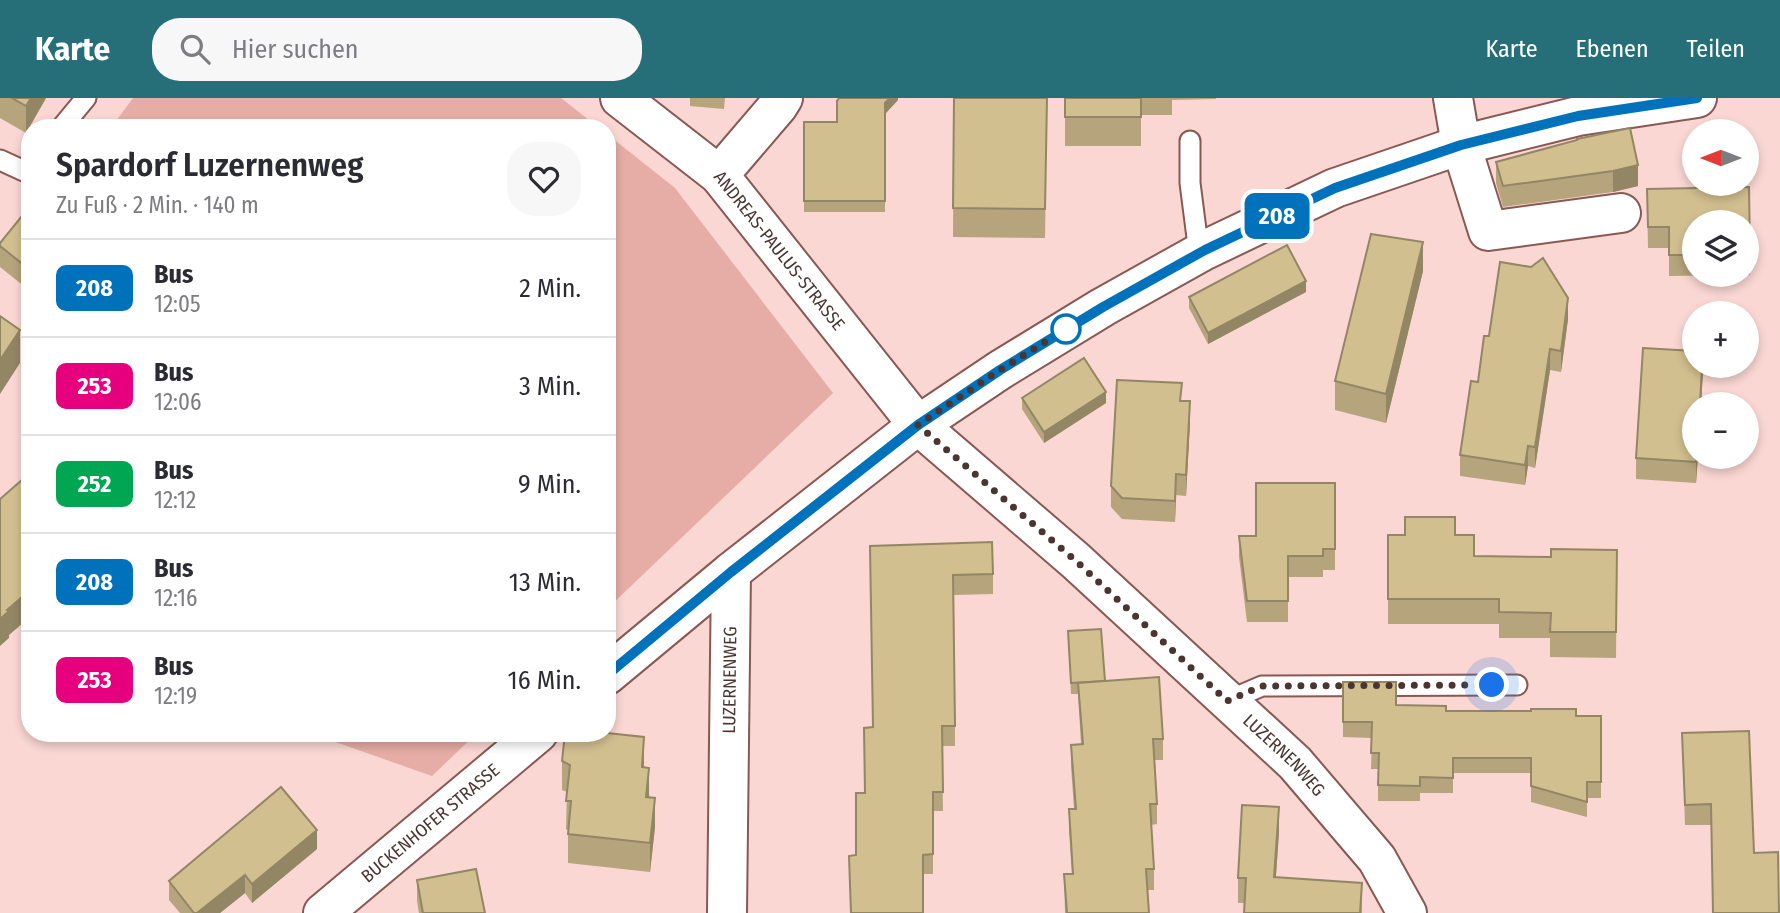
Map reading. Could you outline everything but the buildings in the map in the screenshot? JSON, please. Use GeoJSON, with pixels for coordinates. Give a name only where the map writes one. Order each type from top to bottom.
{"type":"FeatureCollection","features":[{"type":"Feature","properties":{"kind":"street","name":"ANDREAS-PAULUS-STRASSE"},"geometry":{"type":"LineString","coordinates":[[620,98],[719,175],[918,425]]}},
{"type":"Feature","properties":{"kind":"street"},"geometry":{"type":"LineString","coordinates":[[719,175],[783,98]]}},
{"type":"Feature","properties":{"kind":"street"},"geometry":{"type":"LineString","coordinates":[[1453,98],[1461,145],[1488,231],[1621,213]]}},
{"type":"Feature","properties":{"kind":"street"},"geometry":{"type":"LineString","coordinates":[[616,668],[731,572],[918,425],[1057,335],[1199,253],[1335,188],[1461,145],[1578,116],[1697,98]]}},
{"type":"Feature","properties":{"kind":"street","name":"LUZERNENWEG"},"geometry":{"type":"LineString","coordinates":[[918,425],[1076,561],[1295,763],[1377,859],[1407,913]]}},
{"type":"Feature","properties":{"kind":"street","name":"LUZERNENWEG"},"geometry":{"type":"LineString","coordinates":[[727,913],[731,572]]}},
{"type":"Feature","properties":{"kind":"street","name":"BUCKENHOFER STRASSE"},"geometry":{"type":"LineString","coordinates":[[323,913],[527,742]]}},
{"type":"Feature","properties":{"kind":"lane"},"geometry":{"type":"LineString","coordinates":[[68,119],[86,98]]}},
{"type":"Feature","properties":{"kind":"lane"},"geometry":{"type":"LineString","coordinates":[[1190,141],[1190,183],[1199,253]]}},
{"type":"Feature","properties":{"kind":"lane"},"geometry":{"type":"LineString","coordinates":[[0,160],[21,170]]}},
{"type":"Feature","properties":{"kind":"lane"},"geometry":{"type":"LineString","coordinates":[[1227,701],[1262,686],[1517,685]]}},
{"type":"Feature","properties":{"kind":"shaded area"},"geometry":{"type":"Polygon","coordinates":[[[133,98],[561,98],[588,119],[118,119],[133,98]]]}},
{"type":"Feature","properties":{"kind":"shaded area"},"geometry":{"type":"Polygon","coordinates":[[[616,141],[675,188],[833,393],[616,600],[616,141]]]}},
{"type":"Feature","properties":{"kind":"shaded area"},"geometry":{"type":"Polygon","coordinates":[[[336,742],[468,742],[432,776],[336,742]]]}},
{"type":"Feature","properties":{"kind":"bus line","name":"208"},"geometry":{"type":"LineString","coordinates":[[616,668],[813,506],[918,425],[1000,370],[1103,307],[1205,250],[1335,188],[1461,145],[1578,116],[1697,98]]}},
{"type":"Feature","properties":{"kind":"route"},"geometry":{"type":"LineString","coordinates":[[1066,329],[918,425],[1076,561],[1227,701],[1262,686],[1492,685]]}}]}
